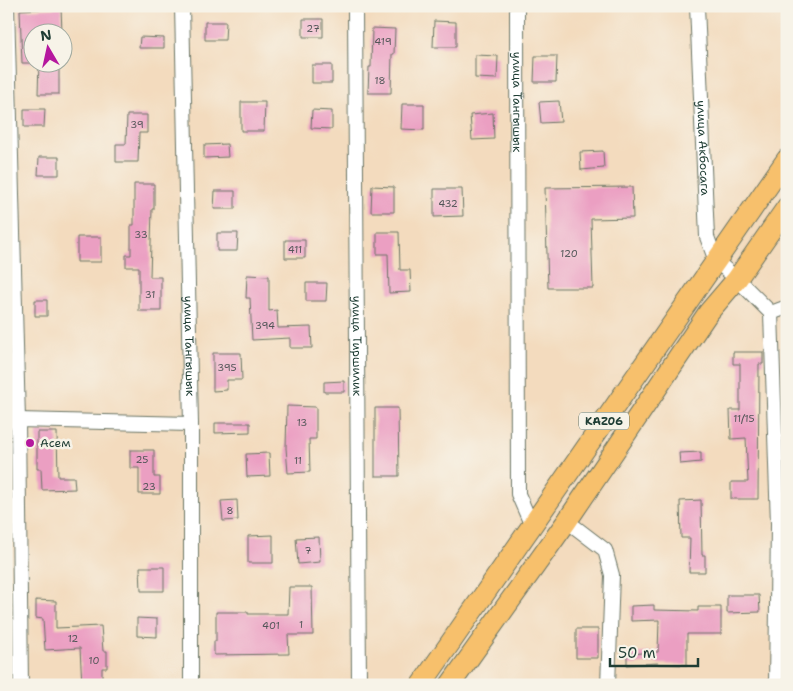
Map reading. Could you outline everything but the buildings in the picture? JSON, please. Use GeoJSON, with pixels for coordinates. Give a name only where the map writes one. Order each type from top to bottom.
{"type":"FeatureCollection","features":[{"type":"Feature","properties":{"kind":"highway","name":"KАZ06"},"geometry":{"type":"LineString","coordinates":[[421,685],[787,159]]}},
{"type":"Feature","properties":{"kind":"highway","name":"KАZ06"},"geometry":{"type":"LineString","coordinates":[[450,685],[567,522],[708,312],[737,278],[787,207]]}},
{"type":"Feature","properties":{"kind":"street"},"geometry":{"type":"LineString","coordinates":[[7,6],[12,420],[21,685]]}},
{"type":"Feature","properties":{"kind":"street","name":"улица Тангышык"},"geometry":{"type":"LineString","coordinates":[[182,6],[191,424],[191,685]]}},
{"type":"Feature","properties":{"kind":"street","name":"улица Тиршилик"},"geometry":{"type":"LineString","coordinates":[[355,6],[359,685]]}},
{"type":"Feature","properties":{"kind":"street","name":"улица Тангышык"},"geometry":{"type":"LineString","coordinates":[[518,6],[518,494],[532,526]]}},
{"type":"Feature","properties":{"kind":"street","name":"улица Акбосага"},"geometry":{"type":"LineString","coordinates":[[698,6],[707,237],[716,261]]}},
{"type":"Feature","properties":{"kind":"street"},"geometry":{"type":"LineString","coordinates":[[716,261],[737,278],[771,312],[778,524],[776,685]]}},
{"type":"Feature","properties":{"kind":"street"},"geometry":{"type":"LineString","coordinates":[[771,312],[787,307]]}},
{"type":"Feature","properties":{"kind":"street"},"geometry":{"type":"LineString","coordinates":[[12,420],[191,424]]}},
{"type":"Feature","properties":{"kind":"street"},"geometry":{"type":"LineString","coordinates":[[778,524],[787,508]]}},
{"type":"Feature","properties":{"kind":"street"},"geometry":{"type":"LineString","coordinates":[[567,522],[605,550],[608,557],[612,574],[608,685]]}},
{"type":"Feature","properties":{"kind":"place","name":"Асем"},"geometry":{"type":"Point","coordinates":[30,443]}}]}
